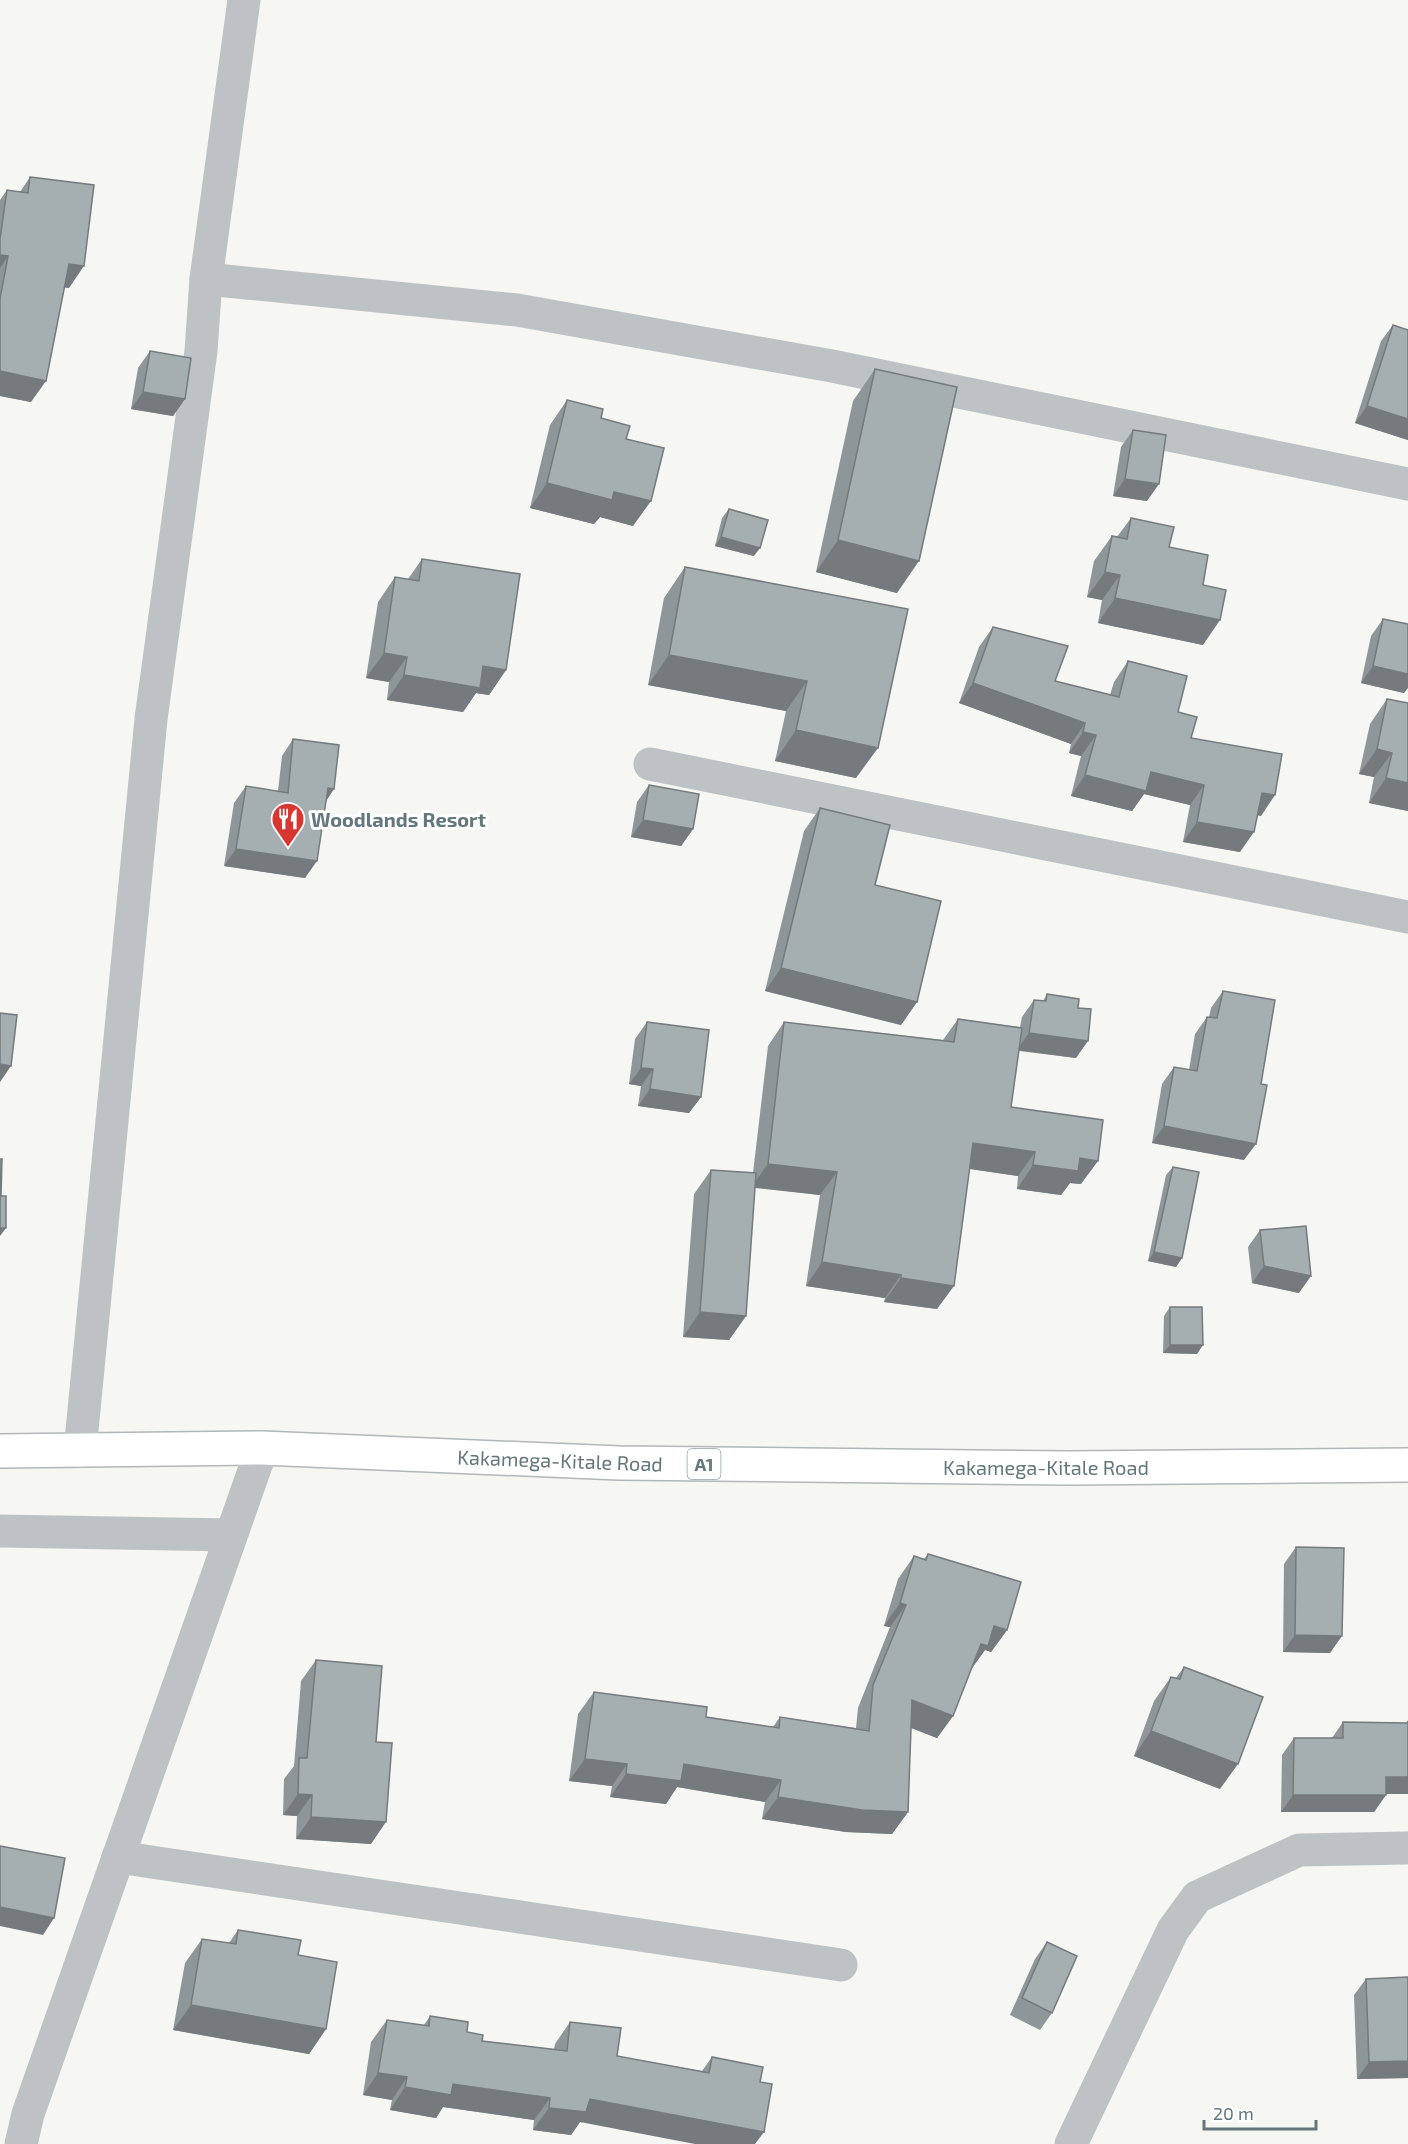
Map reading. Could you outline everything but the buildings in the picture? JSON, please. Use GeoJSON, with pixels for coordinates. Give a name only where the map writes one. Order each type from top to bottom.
{"type":"FeatureCollection","features":[{"type":"Feature","properties":{"kind":"highway","name":"Kakamega-Kitale Road"},"geometry":{"type":"LineString","coordinates":[[0,1451],[262,1448],[619,1463],[1070,1468],[1408,1465]]}},
{"type":"Feature","properties":{"kind":"street"},"geometry":{"type":"LineString","coordinates":[[80,1451],[151,719],[201,351],[206,279],[244,0]]}},
{"type":"Feature","properties":{"kind":"street"},"geometry":{"type":"LineString","coordinates":[[206,279],[529,312],[832,366],[1408,484]]}},
{"type":"Feature","properties":{"kind":"street"},"geometry":{"type":"LineString","coordinates":[[650,764],[1408,917]]}},
{"type":"Feature","properties":{"kind":"street"},"geometry":{"type":"LineString","coordinates":[[21,2144],[28,2114],[262,1448]]}},
{"type":"Feature","properties":{"kind":"street"},"geometry":{"type":"LineString","coordinates":[[0,1531],[231,1535]]}},
{"type":"Feature","properties":{"kind":"street"},"geometry":{"type":"LineString","coordinates":[[1071,2144],[1173,1930],[1197,1897],[1299,1850],[1408,1848]]}},
{"type":"Feature","properties":{"kind":"street"},"geometry":{"type":"LineString","coordinates":[[118,1857],[841,1965]]}},
{"type":"Feature","properties":{"kind":"place","name":"Woodlands Resort"},"geometry":{"type":"Point","coordinates":[288,848]}}]}
